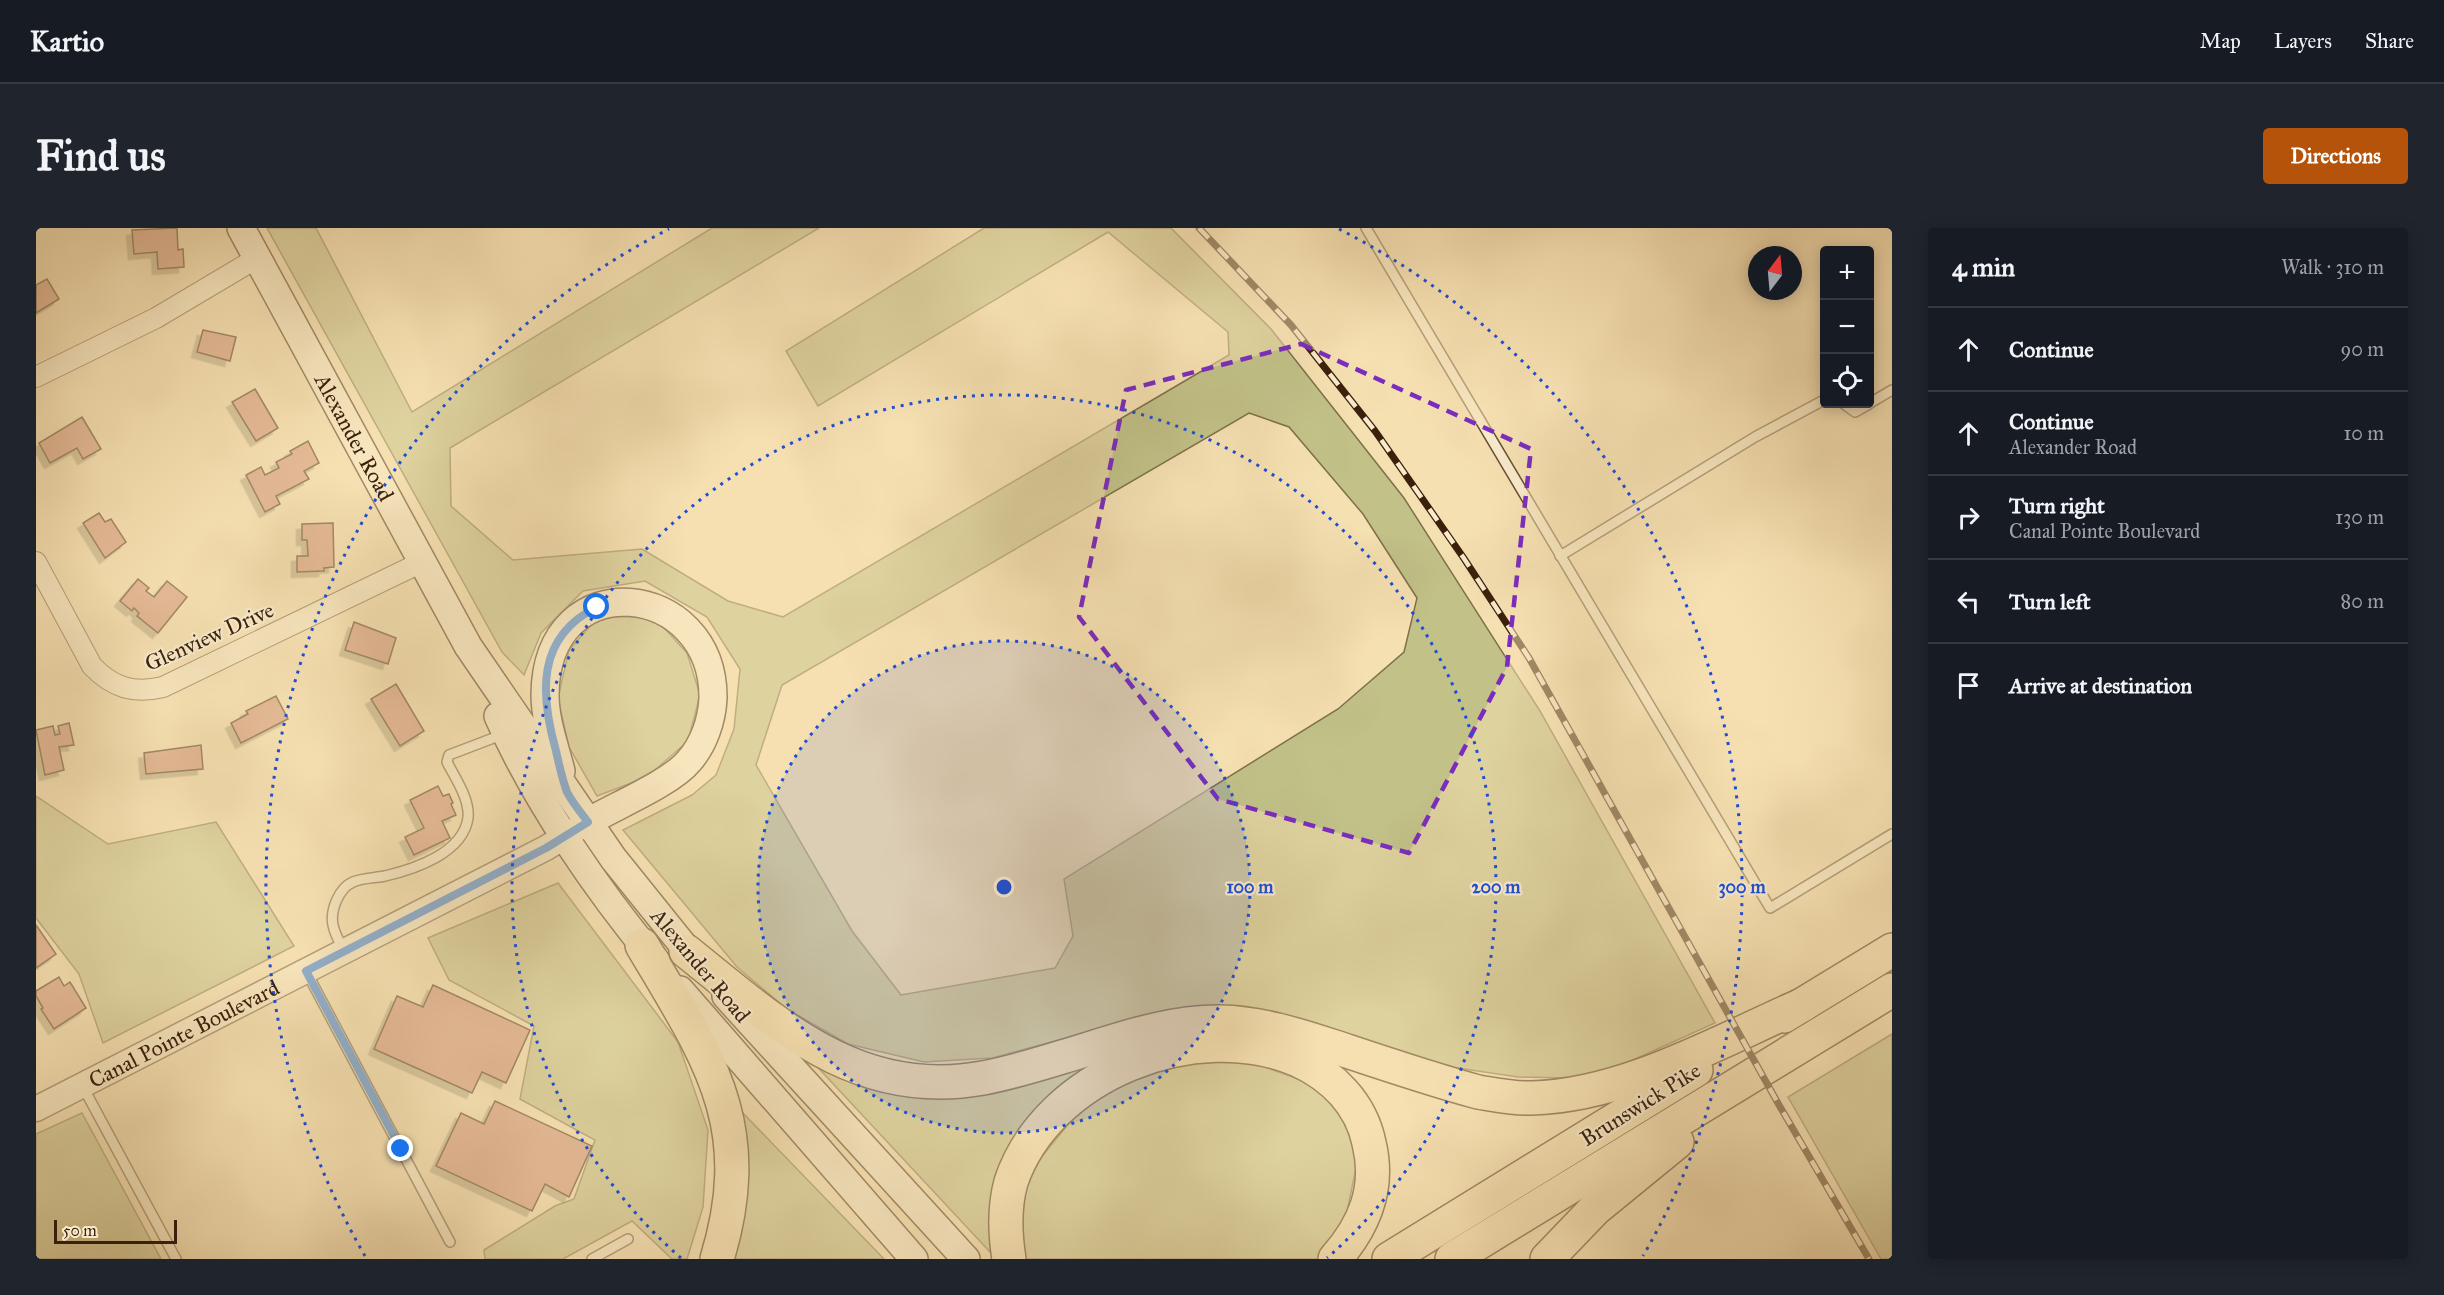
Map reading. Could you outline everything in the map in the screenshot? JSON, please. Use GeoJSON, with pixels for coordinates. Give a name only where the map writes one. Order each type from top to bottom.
{"type":"FeatureCollection","features":[{"type":"Feature","properties":{"kind":"highway"},"geometry":{"type":"LineString","coordinates":[[642,945],[704,1052],[725,1110],[732,1149],[733,1184],[728,1219],[717,1259]]}},
{"type":"Feature","properties":{"kind":"highway","name":"Brunswick Pike"},"geometry":{"type":"LineString","coordinates":[[1389,1259],[1892,950]]}},
{"type":"Feature","properties":{"kind":"highway"},"geometry":{"type":"LineString","coordinates":[[686,951],[771,1019],[823,1053],[842,1062],[882,1074],[924,1081],[982,1078],[1021,1070],[1182,1024],[1220,1022],[1276,1029],[1478,1092],[1512,1097],[1550,1097],[1588,1091],[1627,1080],[1802,1005]]}},
{"type":"Feature","properties":{"kind":"highway","name":"Brunswick Pike"},"geometry":{"type":"LineString","coordinates":[[1452,1259],[1823,1030],[1892,990]]}},
{"type":"Feature","properties":{"kind":"highway"},"geometry":{"type":"LineString","coordinates":[[1547,1259],[1595,1209],[1647,1164],[1823,1030]]}},
{"type":"Feature","properties":{"kind":"highway"},"geometry":{"type":"LineString","coordinates":[[1009,1259],[1006,1212],[1011,1183],[1026,1151],[1046,1124],[1073,1098],[1124,1067],[1166,1051],[1210,1046],[1253,1047],[1291,1057],[1325,1075],[1354,1105],[1368,1135],[1373,1181],[1370,1199],[1361,1225],[1335,1259]]}},
{"type":"Feature","properties":{"kind":"main road","name":"Alexander Road"},"geometry":{"type":"LineString","coordinates":[[241,228],[468,646],[506,733],[566,837],[642,945],[914,1259]]}},
{"type":"Feature","properties":{"kind":"main road"},"geometry":{"type":"LineString","coordinates":[[567,792],[548,722],[545,696],[550,657],[558,637],[585,613],[609,603],[622,601],[638,603],[664,612],[676,620],[694,640],[708,664],[713,688],[707,728],[697,751],[676,773],[588,822]]}},
{"type":"Feature","properties":{"kind":"main road","name":"Alexander Road"},"geometry":{"type":"LineString","coordinates":[[468,646],[613,858],[686,951],[966,1259]]}},
{"type":"Feature","properties":{"kind":"street"},"geometry":{"type":"LineString","coordinates":[[36,377],[156,318],[257,258]]}},
{"type":"Feature","properties":{"kind":"street","name":"Glenview Drive"},"geometry":{"type":"LineString","coordinates":[[36,562],[92,666],[103,678],[117,686],[148,691],[163,687],[422,562]]}},
{"type":"Feature","properties":{"kind":"street","name":"Canal Pointe Boulevard"},"geometry":{"type":"LineString","coordinates":[[39,1102],[82,1086],[566,837],[588,822]]}},
{"type":"Feature","properties":{"kind":"lane"},"geometry":{"type":"LineString","coordinates":[[1366,228],[1770,908],[1892,834]]}},
{"type":"Feature","properties":{"kind":"lane"},"geometry":{"type":"LineString","coordinates":[[1874,400],[1892,390]]}},
{"type":"Feature","properties":{"kind":"lane"},"geometry":{"type":"LineString","coordinates":[[1560,556],[1755,437],[1820,402]]}},
{"type":"Feature","properties":{"kind":"lane"},"geometry":{"type":"LineString","coordinates":[[344,951],[332,924],[334,907],[342,890],[354,882],[411,868],[448,851],[462,833],[468,818],[465,798],[447,762],[449,754],[506,733]]}},
{"type":"Feature","properties":{"kind":"lane"},"geometry":{"type":"LineString","coordinates":[[306,971],[450,1242]]}},
{"type":"Feature","properties":{"kind":"lane"},"geometry":{"type":"LineString","coordinates":[[82,1086],[176,1259]]}},
{"type":"Feature","properties":{"kind":"lane"},"geometry":{"type":"LineString","coordinates":[[592,1259],[628,1239]]}},
{"type":"Feature","properties":{"kind":"highlighted area"},"geometry":{"type":"Polygon","coordinates":[[[1301,344],[1531,449],[1507,667],[1409,853],[1218,799],[1079,617],[1126,390],[1301,344]]]}},
{"type":"Feature","properties":{"kind":"green space"},"geometry":{"type":"Polygon","coordinates":[[[267,228],[316,228],[412,412],[712,228],[819,228],[450,448],[451,506],[513,560],[642,549],[728,601],[783,617],[1229,355],[1228,332],[1108,232],[818,406],[786,351],[984,228],[1171,228],[1271,329],[1404,498],[1540,711],[1715,1023],[1613,1069],[1567,1078],[1518,1077],[1451,1067],[1166,1011],[992,1058],[924,1062],[848,1044],[787,1009],[737,967],[623,830],[692,795],[716,775],[734,729],[740,669],[707,617],[645,581],[583,591],[541,633],[524,675],[502,652],[267,228]],[[1249,413],[782,685],[756,765],[852,931],[901,995],[1055,968],[1073,936],[1064,879],[1338,709],[1404,652],[1417,598],[1363,514],[1289,427],[1249,413]]]}},
{"type":"Feature","properties":{"kind":"green space"},"geometry":{"type":"Polygon","coordinates":[[[599,616],[654,617],[687,653],[700,695],[688,741],[647,777],[597,796],[569,747],[558,698],[569,650],[599,616]]]}},
{"type":"Feature","properties":{"kind":"green space"},"geometry":{"type":"Polygon","coordinates":[[[36,796],[108,844],[216,822],[294,946],[103,1043],[79,974],[36,918],[36,796]]]}},
{"type":"Feature","properties":{"kind":"green space"},"geometry":{"type":"Polygon","coordinates":[[[558,883],[678,1042],[708,1130],[703,1207],[687,1259],[672,1259],[632,1221],[563,1259],[485,1259],[484,1250],[555,1206],[574,1199],[595,1140],[520,1099],[534,1026],[449,980],[428,938],[558,883]]]}},
{"type":"Feature","properties":{"kind":"green space"},"geometry":{"type":"Polygon","coordinates":[[[1892,1034],[1892,1259],[1881,1259],[1788,1097],[1892,1034]]]}},
{"type":"Feature","properties":{"kind":"green space"},"geometry":{"type":"Polygon","coordinates":[[[1101,1058],[1008,1163],[990,1252],[810,1059],[950,1092],[1101,1058]]]}},
{"type":"Feature","properties":{"kind":"green space"},"geometry":{"type":"Polygon","coordinates":[[[1251,1062],[1326,1089],[1360,1149],[1345,1221],[1333,1250],[1318,1259],[1026,1259],[1020,1242],[1027,1175],[1079,1111],[1130,1080],[1179,1063],[1251,1062]]]}},
{"type":"Feature","properties":{"kind":"green space"},"geometry":{"type":"Polygon","coordinates":[[[740,1110],[884,1259],[730,1259],[740,1110]]]}},
{"type":"Feature","properties":{"kind":"green space"},"geometry":{"type":"Polygon","coordinates":[[[82,1113],[161,1259],[36,1259],[36,1134],[82,1113]]]}},
{"type":"Feature","properties":{"kind":"building"},"geometry":{"type":"Polygon","coordinates":[[[177,228],[178,250],[183,249],[184,267],[158,269],[157,252],[134,254],[132,230],[177,228]]]}},
{"type":"Feature","properties":{"kind":"building"},"geometry":{"type":"Polygon","coordinates":[[[47,279],[59,299],[36,313],[36,285],[47,279]]]}},
{"type":"Feature","properties":{"kind":"building"},"geometry":{"type":"Polygon","coordinates":[[[203,330],[236,337],[230,361],[197,352],[203,330]]]}},
{"type":"Feature","properties":{"kind":"building"},"geometry":{"type":"Polygon","coordinates":[[[255,389],[278,428],[256,441],[232,402],[255,389]]]}},
{"type":"Feature","properties":{"kind":"building"},"geometry":{"type":"Polygon","coordinates":[[[82,417],[101,449],[83,459],[77,448],[50,463],[39,443],[82,417]]]}},
{"type":"Feature","properties":{"kind":"building"},"geometry":{"type":"Polygon","coordinates":[[[308,441],[319,463],[304,471],[309,479],[276,496],[280,504],[265,512],[246,475],[261,467],[265,475],[279,468],[276,462],[292,454],[290,451],[308,441]]]}},
{"type":"Feature","properties":{"kind":"building"},"geometry":{"type":"Polygon","coordinates":[[[99,513],[105,522],[111,519],[126,542],[105,558],[83,523],[99,513]]]}},
{"type":"Feature","properties":{"kind":"building"},"geometry":{"type":"Polygon","coordinates":[[[333,523],[334,567],[324,568],[324,571],[297,572],[297,556],[308,556],[307,540],[302,540],[302,524],[333,523]]]}},
{"type":"Feature","properties":{"kind":"building"},"geometry":{"type":"Polygon","coordinates":[[[138,579],[149,588],[146,591],[154,597],[167,581],[187,597],[158,633],[137,616],[139,613],[134,608],[132,611],[120,601],[138,579]]]}},
{"type":"Feature","properties":{"kind":"building"},"geometry":{"type":"Polygon","coordinates":[[[354,622],[396,638],[388,664],[345,650],[354,622]]]}},
{"type":"Feature","properties":{"kind":"building"},"geometry":{"type":"Polygon","coordinates":[[[396,684],[424,731],[400,746],[371,699],[396,684]]]}},
{"type":"Feature","properties":{"kind":"building"},"geometry":{"type":"Polygon","coordinates":[[[276,696],[288,719],[241,743],[231,723],[248,714],[246,711],[276,696]]]}},
{"type":"Feature","properties":{"kind":"building"},"geometry":{"type":"Polygon","coordinates":[[[69,723],[74,745],[59,747],[64,770],[45,775],[36,730],[53,726],[55,735],[60,734],[58,726],[69,723]]]}},
{"type":"Feature","properties":{"kind":"building"},"geometry":{"type":"Polygon","coordinates":[[[201,745],[203,769],[146,774],[144,753],[201,745]]]}},
{"type":"Feature","properties":{"kind":"building"},"geometry":{"type":"Polygon","coordinates":[[[438,786],[443,796],[449,794],[456,815],[442,821],[450,838],[414,855],[405,837],[424,828],[410,800],[438,786]]]}},
{"type":"Feature","properties":{"kind":"building"},"geometry":{"type":"Polygon","coordinates":[[[36,925],[56,954],[36,968],[36,925]]]}},
{"type":"Feature","properties":{"kind":"building"},"geometry":{"type":"Polygon","coordinates":[[[59,977],[64,986],[70,982],[86,1008],[54,1029],[41,1009],[43,1008],[36,996],[36,991],[59,977]]]}},
{"type":"Feature","properties":{"kind":"building"},"geometry":{"type":"Polygon","coordinates":[[[433,985],[530,1030],[506,1083],[482,1072],[472,1093],[374,1049],[397,996],[423,1007],[433,985]]]}},
{"type":"Feature","properties":{"kind":"building"},"geometry":{"type":"Polygon","coordinates":[[[495,1101],[592,1146],[569,1197],[545,1184],[532,1211],[436,1166],[461,1113],[484,1124],[495,1101]]]}},
{"type":"Feature","properties":{"kind":"railway"},"geometry":{"type":"LineString","coordinates":[[1199,228],[1291,325],[1375,431],[1463,557],[1529,658],[1779,1105],[1869,1259]]}},
{"type":"Feature","properties":{"kind":"route"},"geometry":{"type":"LineString","coordinates":[[401,1149],[306,971],[546,848],[588,822],[567,792],[548,722],[545,696],[550,657],[558,637],[574,621],[597,607]]}}]}
